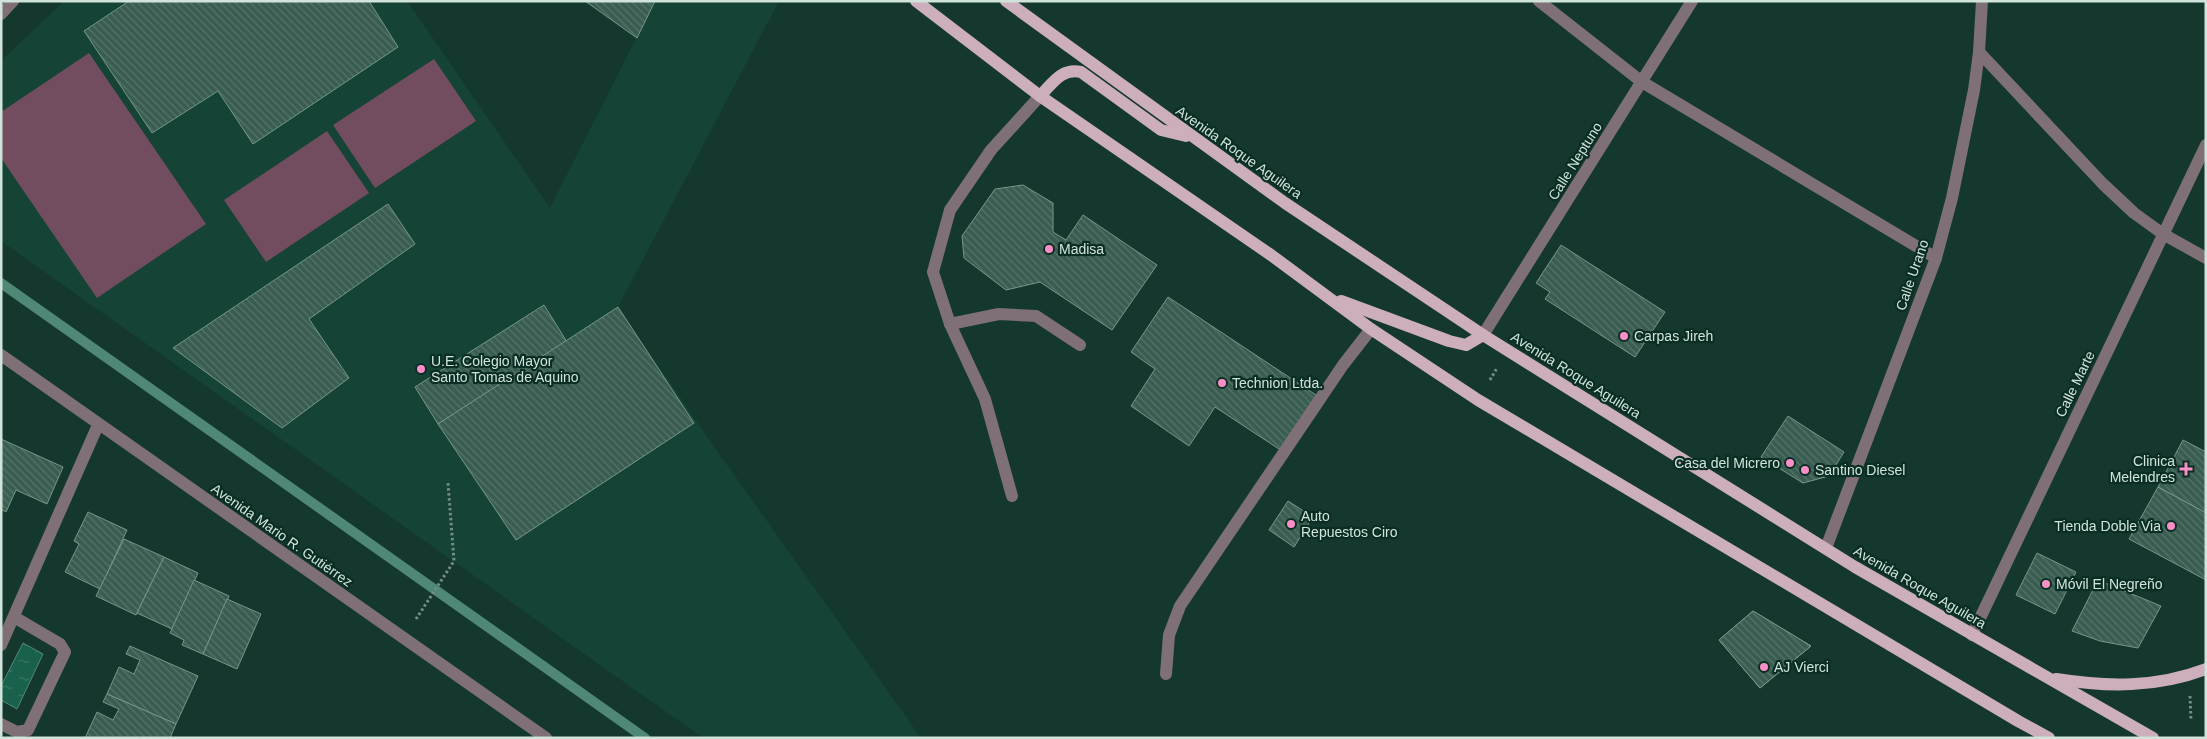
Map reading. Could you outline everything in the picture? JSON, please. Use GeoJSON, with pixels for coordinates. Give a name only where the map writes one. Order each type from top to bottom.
{"type":"FeatureCollection","features":[{"type":"Feature","properties":{"kind":"main road"},"geometry":{"type":"LineString","coordinates":[[916,1],[1040,96],[1271,255],[1371,329],[1478,400],[2049,738]]}},
{"type":"Feature","properties":{"kind":"main road","name":"Avenida Roque Aguilera"},"geometry":{"type":"LineString","coordinates":[[1006,1],[1285,203],[1507,351],[1826,548],[1972,635],[2153,738]]}},
{"type":"Feature","properties":{"kind":"main road"},"geometry":{"type":"LineString","coordinates":[[1040,96],[1062,73],[1071,70],[1081,72],[1161,130],[1193,138]]}},
{"type":"Feature","properties":{"kind":"main road"},"geometry":{"type":"LineString","coordinates":[[1326,296],[1449,341],[1466,345],[1483,335]]}},
{"type":"Feature","properties":{"kind":"main road"},"geometry":{"type":"LineString","coordinates":[[2048,678],[2095,685],[2142,684],[2188,676],[2206,669]]}},
{"type":"Feature","properties":{"kind":"main road"},"geometry":{"type":"LineString","coordinates":[[2018,721],[2034,738]]}},
{"type":"Feature","properties":{"kind":"street"},"geometry":{"type":"LineString","coordinates":[[1,14],[14,1]]}},
{"type":"Feature","properties":{"kind":"street"},"geometry":{"type":"LineString","coordinates":[[1539,1],[1642,82],[1936,258]]}},
{"type":"Feature","properties":{"kind":"street","name":"Calle Neptuno"},"geometry":{"type":"LineString","coordinates":[[1483,335],[1692,1]]}},
{"type":"Feature","properties":{"kind":"street","name":"Calle Urano"},"geometry":{"type":"LineString","coordinates":[[1826,548],[1936,258],[1952,198],[1974,90],[1979,52],[1982,1]]}},
{"type":"Feature","properties":{"kind":"street"},"geometry":{"type":"LineString","coordinates":[[1979,52],[2103,184],[2134,213],[2164,234],[2206,258]]}},
{"type":"Feature","properties":{"kind":"street"},"geometry":{"type":"LineString","coordinates":[[1012,496],[985,399],[950,324],[933,272],[950,210],[997,142],[1040,96]]}},
{"type":"Feature","properties":{"kind":"street","name":"Calle Marte"},"geometry":{"type":"LineString","coordinates":[[1972,635],[2206,145]]}},
{"type":"Feature","properties":{"kind":"street"},"geometry":{"type":"LineString","coordinates":[[950,324],[999,314],[1036,316],[1080,345]]}},
{"type":"Feature","properties":{"kind":"street"},"geometry":{"type":"LineString","coordinates":[[1166,674],[1169,635],[1180,606],[1343,365],[1371,329]]}},
{"type":"Feature","properties":{"kind":"street","name":"Avenida Mario R. Gutiérrez"},"geometry":{"type":"LineString","coordinates":[[1,355],[546,738]]}},
{"type":"Feature","properties":{"kind":"street"},"geometry":{"type":"LineString","coordinates":[[1,645],[98,425]]}},
{"type":"Feature","properties":{"kind":"street"},"geometry":{"type":"LineString","coordinates":[[1,724],[17,732],[28,730],[65,652],[60,644],[14,616]]}},
{"type":"Feature","properties":{"kind":"path"},"geometry":{"type":"LineString","coordinates":[[1478,400],[1507,351]]}},
{"type":"Feature","properties":{"kind":"path"},"geometry":{"type":"LineString","coordinates":[[418,616],[454,561],[448,483]]}},
{"type":"Feature","properties":{"kind":"shaded area","name":"U.E. Colegio Mayor Santo Tomas de Aquino"},"geometry":{"type":"Polygon","coordinates":[[[64,1],[407,1],[550,208],[655,1],[779,1],[618,307],[703,431],[921,738],[703,738],[1,241],[1,61],[64,1]]]}},
{"type":"Feature","properties":{"kind":"shaded area"},"geometry":{"type":"Polygon","coordinates":[[[89,53],[206,224],[97,298],[1,158],[1,112],[89,53]]]}},
{"type":"Feature","properties":{"kind":"shaded area"},"geometry":{"type":"Polygon","coordinates":[[[434,59],[476,121],[375,188],[333,125],[434,59]]]}},
{"type":"Feature","properties":{"kind":"shaded area"},"geometry":{"type":"Polygon","coordinates":[[[327,131],[369,193],[266,262],[224,200],[327,131]]]}},
{"type":"Feature","properties":{"kind":"water"},"geometry":{"type":"Polygon","coordinates":[[[23,643],[43,654],[17,709],[1,700],[1,686],[23,643]]]}},
{"type":"Feature","properties":{"kind":"building"},"geometry":{"type":"Polygon","coordinates":[[[129,1],[369,1],[398,47],[253,144],[218,91],[152,133],[84,31],[129,1]]]}},
{"type":"Feature","properties":{"kind":"building"},"geometry":{"type":"Polygon","coordinates":[[[585,1],[655,1],[637,38],[585,1]]]}},
{"type":"Feature","properties":{"kind":"building","name":"Madisa"},"geometry":{"type":"Polygon","coordinates":[[[1023,185],[1053,203],[1053,232],[1066,240],[1083,215],[1157,265],[1112,330],[1040,282],[1006,290],[964,258],[962,236],[995,189],[1023,185]]]}},
{"type":"Feature","properties":{"kind":"building"},"geometry":{"type":"Polygon","coordinates":[[[388,204],[415,244],[309,319],[349,378],[282,428],[173,348],[388,204]]]}},
{"type":"Feature","properties":{"kind":"building"},"geometry":{"type":"Polygon","coordinates":[[[1561,245],[1665,312],[1635,357],[1545,299],[1550,292],[1536,283],[1561,245]]]}},
{"type":"Feature","properties":{"kind":"building","name":"Technion Ltda."},"geometry":{"type":"Polygon","coordinates":[[[1168,297],[1319,397],[1282,451],[1215,407],[1189,446],[1131,406],[1155,369],[1131,352],[1168,297]]]}},
{"type":"Feature","properties":{"kind":"building"},"geometry":{"type":"Polygon","coordinates":[[[544,305],[567,342],[438,424],[415,387],[544,305]]]}},
{"type":"Feature","properties":{"kind":"building"},"geometry":{"type":"Polygon","coordinates":[[[618,307],[694,423],[516,540],[438,424],[618,307]]]}},
{"type":"Feature","properties":{"kind":"building"},"geometry":{"type":"Polygon","coordinates":[[[1788,416],[1844,452],[1829,476],[1803,483],[1761,457],[1788,416]]]}},
{"type":"Feature","properties":{"kind":"building"},"geometry":{"type":"Polygon","coordinates":[[[1,439],[63,467],[47,504],[16,490],[6,512],[1,509],[1,439]]]}},
{"type":"Feature","properties":{"kind":"building","name":"Clinica Melendres"},"geometry":{"type":"Polygon","coordinates":[[[2183,440],[2206,452],[2206,513],[2158,487],[2183,440]]]}},
{"type":"Feature","properties":{"kind":"building","name":"Tienda Doble Via"},"geometry":{"type":"Polygon","coordinates":[[[2158,487],[2206,513],[2206,580],[2129,539],[2158,487]]]}},
{"type":"Feature","properties":{"kind":"building","name":"Auto Repuestos Ciro"},"geometry":{"type":"Polygon","coordinates":[[[1288,501],[1313,517],[1294,547],[1269,530],[1288,501]]]}},
{"type":"Feature","properties":{"kind":"building"},"geometry":{"type":"Polygon","coordinates":[[[88,512],[127,530],[100,589],[65,572],[79,544],[74,541],[88,512]]]}},
{"type":"Feature","properties":{"kind":"building"},"geometry":{"type":"Polygon","coordinates":[[[124,539],[164,557],[136,615],[96,596],[124,539]]]}},
{"type":"Feature","properties":{"kind":"building","name":"Móvil El Negreño"},"geometry":{"type":"Polygon","coordinates":[[[2037,553],[2076,572],[2055,614],[2016,595],[2037,553]]]}},
{"type":"Feature","properties":{"kind":"building"},"geometry":{"type":"Polygon","coordinates":[[[164,557],[198,573],[172,629],[137,613],[164,557]]]}},
{"type":"Feature","properties":{"kind":"building"},"geometry":{"type":"Polygon","coordinates":[[[194,580],[229,596],[203,654],[182,645],[184,640],[170,633],[194,580]]]}},
{"type":"Feature","properties":{"kind":"building"},"geometry":{"type":"Polygon","coordinates":[[[2098,580],[2161,606],[2138,648],[2100,641],[2072,631],[2098,580]]]}},
{"type":"Feature","properties":{"kind":"building"},"geometry":{"type":"Polygon","coordinates":[[[227,599],[261,614],[237,669],[203,654],[227,599]]]}},
{"type":"Feature","properties":{"kind":"building","name":"AJ Vierci"},"geometry":{"type":"Polygon","coordinates":[[[1753,611],[1811,646],[1760,688],[1719,640],[1753,611]]]}},
{"type":"Feature","properties":{"kind":"building","name":"AJ Vierci"},"geometry":{"type":"Polygon","coordinates":[[[1753,611],[1811,646],[1760,688],[1719,640],[1753,611]]]}},
{"type":"Feature","properties":{"kind":"building"},"geometry":{"type":"Polygon","coordinates":[[[130,646],[198,676],[176,724],[107,694],[119,667],[134,674],[140,660],[126,654],[130,646]]]}},
{"type":"Feature","properties":{"kind":"building"},"geometry":{"type":"Polygon","coordinates":[[[107,694],[176,724],[170,738],[85,738],[97,712],[113,720],[119,709],[103,702],[107,694]]]}},
{"type":"Feature","properties":{"kind":"waterway"},"geometry":{"type":"LineString","coordinates":[[1,283],[645,738]]}},
{"type":"Feature","properties":{"kind":"place","name":"Madisa"},"geometry":{"type":"Point","coordinates":[1049,249]}},
{"type":"Feature","properties":{"kind":"place","name":"Carpas Jireh"},"geometry":{"type":"Point","coordinates":[1624,336]}},
{"type":"Feature","properties":{"kind":"place","name":"U.E. Colegio Mayor Santo Tomas de Aquino"},"geometry":{"type":"Point","coordinates":[421,369]}},
{"type":"Feature","properties":{"kind":"place","name":"Technion Ltda."},"geometry":{"type":"Point","coordinates":[1222,383]}},
{"type":"Feature","properties":{"kind":"place","name":"Casa del Micrero"},"geometry":{"type":"Point","coordinates":[1790,463]}},
{"type":"Feature","properties":{"kind":"place","name":"Clinica Melendres"},"geometry":{"type":"Point","coordinates":[2186,469]}},
{"type":"Feature","properties":{"kind":"place","name":"Santino Diesel"},"geometry":{"type":"Point","coordinates":[1805,470]}},
{"type":"Feature","properties":{"kind":"place","name":"Auto Repuestos Ciro"},"geometry":{"type":"Point","coordinates":[1291,524]}},
{"type":"Feature","properties":{"kind":"place","name":"Tienda Doble Via"},"geometry":{"type":"Point","coordinates":[2171,526]}},
{"type":"Feature","properties":{"kind":"place","name":"Móvil El Negreño"},"geometry":{"type":"Point","coordinates":[2046,584]}},
{"type":"Feature","properties":{"kind":"place","name":"AJ Vierci"},"geometry":{"type":"Point","coordinates":[1764,667]}}]}
